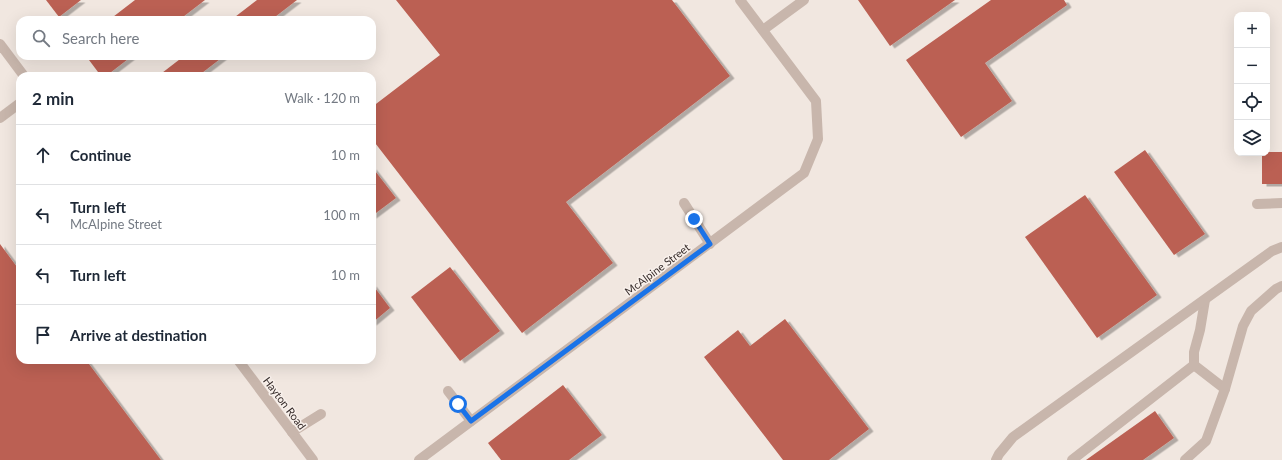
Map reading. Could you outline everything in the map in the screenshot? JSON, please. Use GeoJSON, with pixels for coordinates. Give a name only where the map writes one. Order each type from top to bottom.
{"type":"FeatureCollection","features":[{"type":"Feature","properties":{"kind":"street","name":"McAlpine Street"},"geometry":{"type":"LineString","coordinates":[[419,460],[804,174],[818,139],[816,101],[740,0]]}},
{"type":"Feature","properties":{"kind":"street"},"geometry":{"type":"LineString","coordinates":[[763,30],[804,0]]}},
{"type":"Feature","properties":{"kind":"street"},"geometry":{"type":"LineString","coordinates":[[0,44],[21,72]]}},
{"type":"Feature","properties":{"kind":"street"},"geometry":{"type":"LineString","coordinates":[[0,118],[16,106]]}},
{"type":"Feature","properties":{"kind":"street"},"geometry":{"type":"LineString","coordinates":[[684,203],[710,244]]}},
{"type":"Feature","properties":{"kind":"street"},"geometry":{"type":"LineString","coordinates":[[1257,204],[1282,203]]}},
{"type":"Feature","properties":{"kind":"street"},"geometry":{"type":"LineString","coordinates":[[996,460],[1013,437],[1272,251],[1282,247]]}},
{"type":"Feature","properties":{"kind":"street"},"geometry":{"type":"LineString","coordinates":[[1184,460],[1206,441],[1225,389],[1243,326],[1251,311],[1280,289]]}},
{"type":"Feature","properties":{"kind":"street"},"geometry":{"type":"LineString","coordinates":[[1194,366],[1194,352],[1200,330],[1205,300]]}},
{"type":"Feature","properties":{"kind":"street","name":"Hayton Road"},"geometry":{"type":"LineString","coordinates":[[241,364],[313,460]]}},
{"type":"Feature","properties":{"kind":"street"},"geometry":{"type":"LineString","coordinates":[[1194,366],[1225,389]]}},
{"type":"Feature","properties":{"kind":"street"},"geometry":{"type":"LineString","coordinates":[[1072,460],[1194,366]]}},
{"type":"Feature","properties":{"kind":"street"},"geometry":{"type":"LineString","coordinates":[[448,391],[471,421]]}},
{"type":"Feature","properties":{"kind":"street"},"geometry":{"type":"LineString","coordinates":[[292,432],[321,414]]}},
{"type":"Feature","properties":{"kind":"building"},"geometry":{"type":"Polygon","coordinates":[[[46,0],[81,0],[60,16],[58,16],[46,0]]]}},
{"type":"Feature","properties":{"kind":"building"},"geometry":{"type":"Polygon","coordinates":[[[135,0],[205,0],[184,16],[114,16],[135,0]]]}},
{"type":"Feature","properties":{"kind":"building"},"geometry":{"type":"Polygon","coordinates":[[[257,0],[297,0],[276,16],[236,16],[257,0]]]}},
{"type":"Feature","properties":{"kind":"building"},"geometry":{"type":"Polygon","coordinates":[[[396,0],[672,0],[730,76],[566,202],[613,263],[522,333],[376,144],[376,104],[440,55],[396,0]]]}},
{"type":"Feature","properties":{"kind":"building"},"geometry":{"type":"Polygon","coordinates":[[[858,0],[955,0],[890,46],[858,0]]]}},
{"type":"Feature","properties":{"kind":"building"},"geometry":{"type":"Polygon","coordinates":[[[991,0],[1064,0],[1067,5],[985,63],[1012,101],[961,137],[906,60],[991,0]]]}},
{"type":"Feature","properties":{"kind":"building"},"geometry":{"type":"Polygon","coordinates":[[[89,60],[127,60],[111,72],[98,72],[89,60]]]}},
{"type":"Feature","properties":{"kind":"building"},"geometry":{"type":"Polygon","coordinates":[[[179,60],[219,60],[203,72],[163,72],[179,60]]]}},
{"type":"Feature","properties":{"kind":"building"},"geometry":{"type":"Polygon","coordinates":[[[1145,150],[1205,234],[1174,255],[1114,172],[1145,150]]]}},
{"type":"Feature","properties":{"kind":"building"},"geometry":{"type":"Polygon","coordinates":[[[1270,152],[1282,152],[1282,184],[1262,184],[1262,156],[1270,156],[1270,152]]]}},
{"type":"Feature","properties":{"kind":"building"},"geometry":{"type":"Polygon","coordinates":[[[376,172],[396,198],[376,213],[376,172]]]}},
{"type":"Feature","properties":{"kind":"building"},"geometry":{"type":"Polygon","coordinates":[[[1085,195],[1157,295],[1097,338],[1025,237],[1085,195]]]}},
{"type":"Feature","properties":{"kind":"building"},"geometry":{"type":"Polygon","coordinates":[[[0,244],[16,266],[16,364],[89,364],[161,460],[0,460],[0,244]]]}},
{"type":"Feature","properties":{"kind":"building"},"geometry":{"type":"Polygon","coordinates":[[[450,267],[500,331],[460,361],[411,297],[450,267]]]}},
{"type":"Feature","properties":{"kind":"building"},"geometry":{"type":"Polygon","coordinates":[[[376,289],[390,308],[376,320],[376,289]]]}},
{"type":"Feature","properties":{"kind":"building"},"geometry":{"type":"Polygon","coordinates":[[[785,319],[869,429],[829,460],[783,460],[704,357],[738,330],[750,346],[785,319]]]}},
{"type":"Feature","properties":{"kind":"building"},"geometry":{"type":"Polygon","coordinates":[[[563,385],[602,435],[569,460],[501,460],[488,443],[563,385]]]}},
{"type":"Feature","properties":{"kind":"building"},"geometry":{"type":"Polygon","coordinates":[[[1155,411],[1174,438],[1143,460],[1086,460],[1155,411]]]}},
{"type":"Feature","properties":{"kind":"route"},"geometry":{"type":"LineString","coordinates":[[458,404],[471,421],[710,244],[694,219]]}}]}
